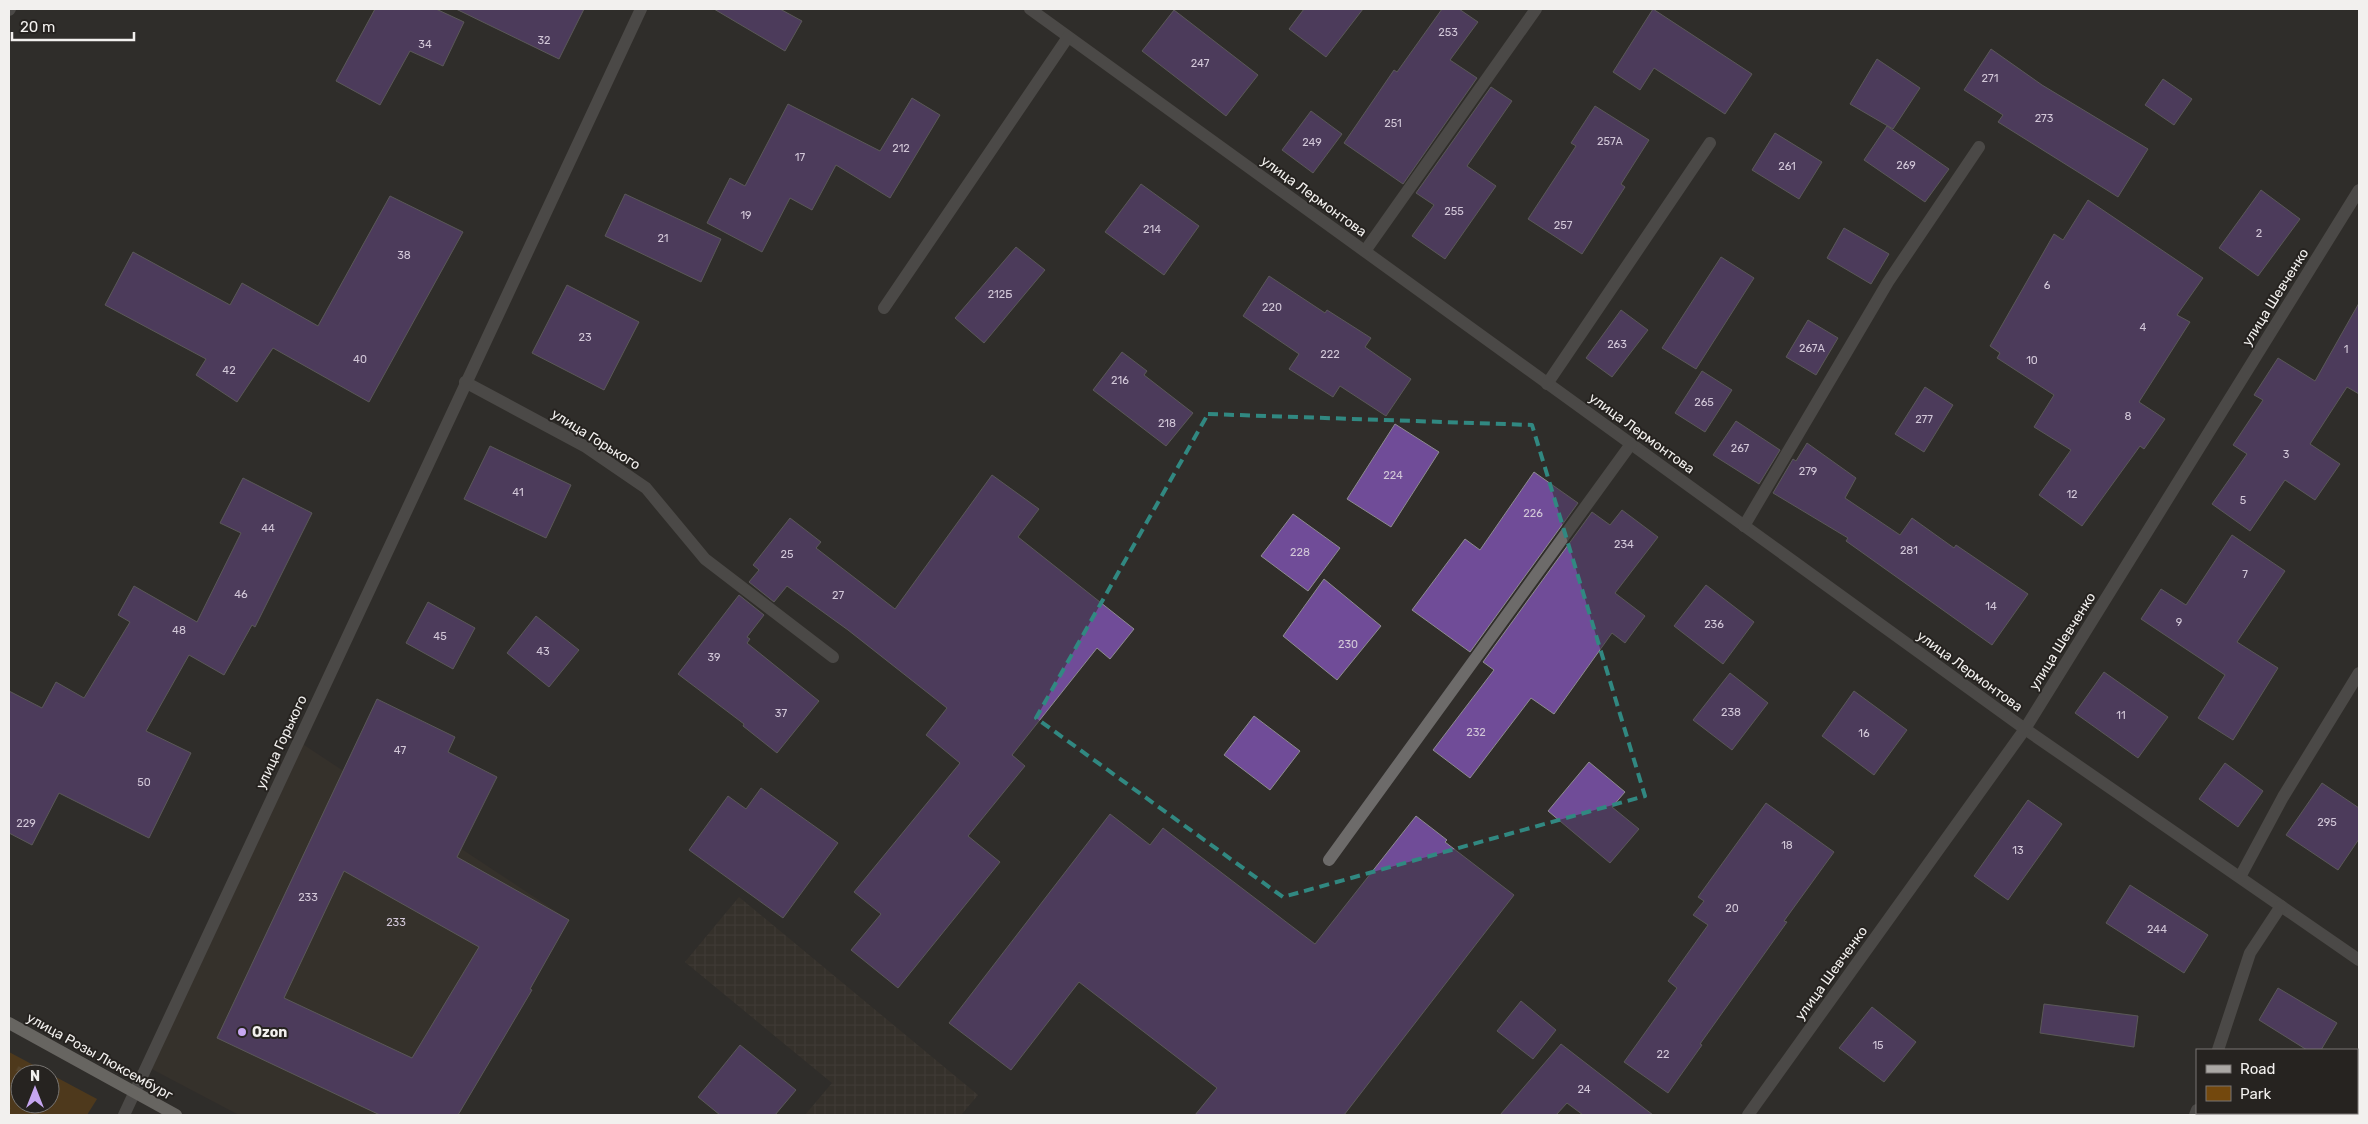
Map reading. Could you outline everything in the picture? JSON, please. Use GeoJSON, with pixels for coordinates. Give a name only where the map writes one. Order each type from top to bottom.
{"type":"FeatureCollection","features":[{"type":"Feature","properties":{"kind":"main road","name":"улица Розы Люксембург"},"geometry":{"type":"LineString","coordinates":[[9,1023],[176,1115]]}},
{"type":"Feature","properties":{"kind":"street","name":"улица Горького"},"geometry":{"type":"LineString","coordinates":[[124,1115],[641,9]]}},
{"type":"Feature","properties":{"kind":"street"},"geometry":{"type":"LineString","coordinates":[[1365,251],[1536,9]]}},
{"type":"Feature","properties":{"kind":"street","name":"улица Лермонтова"},"geometry":{"type":"LineString","coordinates":[[1035,10],[1068,37],[2025,729],[2359,960]]}},
{"type":"Feature","properties":{"kind":"street"},"geometry":{"type":"LineString","coordinates":[[884,308],[1068,37]]}},
{"type":"Feature","properties":{"kind":"street"},"geometry":{"type":"LineString","coordinates":[[1548,384],[1710,143]]}},
{"type":"Feature","properties":{"kind":"street"},"geometry":{"type":"LineString","coordinates":[[1744,526],[1888,282],[1979,147]]}},
{"type":"Feature","properties":{"kind":"street","name":"улица Шевченко"},"geometry":{"type":"LineString","coordinates":[[1748,1115],[2025,729],[2359,190]]}},
{"type":"Feature","properties":{"kind":"street","name":"улица Горького"},"geometry":{"type":"LineString","coordinates":[[465,382],[586,447],[646,488],[705,559],[833,657]]}},
{"type":"Feature","properties":{"kind":"street"},"geometry":{"type":"LineString","coordinates":[[1329,860],[1631,444]]}},
{"type":"Feature","properties":{"kind":"street"},"geometry":{"type":"LineString","coordinates":[[2240,877],[2283,797],[2359,673]]}},
{"type":"Feature","properties":{"kind":"street"},"geometry":{"type":"LineString","coordinates":[[2218,1049],[2250,953],[2281,906]]}},
{"type":"Feature","properties":{"kind":"highlighted area"},"geometry":{"type":"Polygon","coordinates":[[[1208,414],[1532,425],[1645,796],[1283,897],[1036,718],[1208,414]]]}},
{"type":"Feature","properties":{"kind":"shaded area"},"geometry":{"type":"Polygon","coordinates":[[[298,741],[569,920],[458,1115],[239,1115],[148,1067],[298,741]]]}},
{"type":"Feature","properties":{"kind":"shaded area"},"geometry":{"type":"Polygon","coordinates":[[[739,897],[978,1095],[961,1115],[805,1115],[832,1083],[685,962],[739,897]]]}},
{"type":"Feature","properties":{"kind":"green space"},"geometry":{"type":"Polygon","coordinates":[[[9,1052],[31,1064],[10,1064],[10,1114],[60,1114],[60,1079],[97,1099],[87,1115],[9,1115],[9,1052]]]}},
{"type":"Feature","properties":{"kind":"green space"},"geometry":{"type":"Polygon","coordinates":[[[9,1061],[15,1064],[10,1064],[10,1114],[25,1114],[9,1115],[9,1061]]]}},
{"type":"Feature","properties":{"kind":"building"},"geometry":{"type":"Polygon","coordinates":[[[375,9],[436,9],[464,22],[443,66],[410,51],[380,105],[336,81],[375,9]]]}},
{"type":"Feature","properties":{"kind":"building"},"geometry":{"type":"Polygon","coordinates":[[[456,9],[584,9],[559,59],[456,9]]]}},
{"type":"Feature","properties":{"kind":"building"},"geometry":{"type":"Polygon","coordinates":[[[714,9],[780,9],[802,21],[785,51],[714,9]]]}},
{"type":"Feature","properties":{"kind":"building"},"geometry":{"type":"Polygon","coordinates":[[[1304,9],[1363,9],[1326,57],[1289,29],[1304,9]]]}},
{"type":"Feature","properties":{"kind":"building"},"geometry":{"type":"Polygon","coordinates":[[[1442,9],[1459,9],[1478,22],[1450,60],[1477,78],[1403,184],[1344,143],[1394,70],[1397,72],[1442,9]]]}},
{"type":"Feature","properties":{"kind":"building"},"geometry":{"type":"Polygon","coordinates":[[[1653,9],[1752,74],[1725,114],[1654,68],[1640,90],[1613,72],[1653,9]]]}},
{"type":"Feature","properties":{"kind":"building"},"geometry":{"type":"Polygon","coordinates":[[[1174,10],[1258,75],[1226,116],[1142,51],[1174,10]]]}},
{"type":"Feature","properties":{"kind":"building"},"geometry":{"type":"Polygon","coordinates":[[[1991,49],[2042,85],[2148,149],[2118,197],[1998,122],[2003,115],[1964,90],[1991,49]]]}},
{"type":"Feature","properties":{"kind":"building"},"geometry":{"type":"Polygon","coordinates":[[[1877,59],[1920,88],[1893,129],[1850,104],[1877,59]]]}},
{"type":"Feature","properties":{"kind":"building"},"geometry":{"type":"Polygon","coordinates":[[[2163,79],[2192,99],[2174,125],[2145,105],[2163,79]]]}},
{"type":"Feature","properties":{"kind":"building"},"geometry":{"type":"Polygon","coordinates":[[[1491,87],[1512,101],[1467,166],[1496,186],[1445,259],[1412,236],[1434,205],[1416,193],[1491,87]]]}},
{"type":"Feature","properties":{"kind":"building"},"geometry":{"type":"Polygon","coordinates":[[[912,98],[940,115],[890,198],[836,165],[812,210],[790,198],[762,252],[707,223],[730,178],[745,186],[788,104],[880,151],[912,98]]]}},
{"type":"Feature","properties":{"kind":"building"},"geometry":{"type":"Polygon","coordinates":[[[1595,106],[1649,140],[1621,184],[1625,187],[1582,254],[1528,219],[1576,146],[1571,143],[1595,106]]]}},
{"type":"Feature","properties":{"kind":"building"},"geometry":{"type":"Polygon","coordinates":[[[1311,111],[1342,134],[1313,173],[1282,150],[1311,111]]]}},
{"type":"Feature","properties":{"kind":"building"},"geometry":{"type":"Polygon","coordinates":[[[1887,126],[1949,169],[1925,202],[1864,160],[1887,126]]]}},
{"type":"Feature","properties":{"kind":"building"},"geometry":{"type":"Polygon","coordinates":[[[1775,133],[1822,162],[1799,199],[1752,170],[1775,133]]]}},
{"type":"Feature","properties":{"kind":"building"},"geometry":{"type":"Polygon","coordinates":[[[1141,184],[1199,226],[1164,275],[1105,232],[1141,184]]]}},
{"type":"Feature","properties":{"kind":"building"},"geometry":{"type":"Polygon","coordinates":[[[2261,190],[2300,219],[2258,276],[2219,248],[2261,190]]]}},
{"type":"Feature","properties":{"kind":"building"},"geometry":{"type":"Polygon","coordinates":[[[625,194],[721,239],[701,282],[605,236],[625,194]]]}},
{"type":"Feature","properties":{"kind":"building"},"geometry":{"type":"Polygon","coordinates":[[[390,196],[463,232],[369,402],[273,348],[237,402],[196,375],[206,359],[105,305],[133,252],[230,305],[242,283],[318,326],[390,196]]]}},
{"type":"Feature","properties":{"kind":"building"},"geometry":{"type":"Polygon","coordinates":[[[2088,200],[2203,278],[2177,315],[2190,322],[2139,402],[2165,419],[2144,449],[2140,446],[2082,526],[2039,495],[2071,450],[2034,427],[2054,395],[1997,358],[2000,353],[1990,346],[2054,234],[2063,240],[2088,200]]]}},
{"type":"Feature","properties":{"kind":"building"},"geometry":{"type":"Polygon","coordinates":[[[1844,228],[1889,254],[1871,284],[1827,258],[1844,228]]]}},
{"type":"Feature","properties":{"kind":"building"},"geometry":{"type":"Polygon","coordinates":[[[1016,247],[1045,270],[984,343],[955,318],[1016,247]]]}},
{"type":"Feature","properties":{"kind":"building"},"geometry":{"type":"Polygon","coordinates":[[[1721,257],[1754,278],[1696,369],[1662,348],[1721,257]]]}},
{"type":"Feature","properties":{"kind":"building"},"geometry":{"type":"Polygon","coordinates":[[[1269,276],[1325,313],[1327,310],[1371,338],[1365,347],[1411,379],[1386,416],[1340,386],[1333,397],[1289,369],[1299,354],[1243,316],[1269,276]]]}},
{"type":"Feature","properties":{"kind":"building"},"geometry":{"type":"Polygon","coordinates":[[[567,285],[639,322],[604,390],[532,353],[567,285]]]}},
{"type":"Feature","properties":{"kind":"building"},"geometry":{"type":"Polygon","coordinates":[[[2359,303],[2359,394],[2347,387],[2310,444],[2340,464],[2315,500],[2285,480],[2250,531],[2212,504],[2247,454],[2233,445],[2263,400],[2254,395],[2278,358],[2315,381],[2359,303]]]}},
{"type":"Feature","properties":{"kind":"building"},"geometry":{"type":"Polygon","coordinates":[[[1621,310],[1648,330],[1612,377],[1586,358],[1621,310]]]}},
{"type":"Feature","properties":{"kind":"building"},"geometry":{"type":"Polygon","coordinates":[[[1808,320],[1838,338],[1816,375],[1786,357],[1808,320]]]}},
{"type":"Feature","properties":{"kind":"building"},"geometry":{"type":"Polygon","coordinates":[[[1122,352],[1147,371],[1144,375],[1193,413],[1166,446],[1093,390],[1122,352]]]}},
{"type":"Feature","properties":{"kind":"building"},"geometry":{"type":"Polygon","coordinates":[[[1702,371],[1732,390],[1705,432],[1675,413],[1702,371]]]}},
{"type":"Feature","properties":{"kind":"building"},"geometry":{"type":"Polygon","coordinates":[[[1925,387],[1953,405],[1924,452],[1895,434],[1925,387]]]}},
{"type":"Feature","properties":{"kind":"building"},"geometry":{"type":"Polygon","coordinates":[[[1736,421],[1780,450],[1759,484],[1713,455],[1736,421]]]}},
{"type":"Feature","properties":{"kind":"building"},"geometry":{"type":"Polygon","coordinates":[[[1395,424],[1439,452],[1391,527],[1347,499],[1395,424]]]}},
{"type":"Feature","properties":{"kind":"building"},"geometry":{"type":"Polygon","coordinates":[[[1807,443],[1856,478],[1845,498],[1900,535],[1912,518],[1954,548],[1956,545],[2028,594],[1992,645],[1846,541],[1848,538],[1773,493],[1793,459],[1796,461],[1807,443]]]}},
{"type":"Feature","properties":{"kind":"building"},"geometry":{"type":"Polygon","coordinates":[[[490,446],[571,485],[546,538],[464,499],[490,446]]]}},
{"type":"Feature","properties":{"kind":"building"},"geometry":{"type":"Polygon","coordinates":[[[1534,472],[1578,503],[1470,652],[1412,610],[1465,539],[1480,550],[1534,472]]]}},
{"type":"Feature","properties":{"kind":"building"},"geometry":{"type":"Polygon","coordinates":[[[992,475],[1039,509],[1018,537],[1134,629],[1110,659],[1097,648],[1012,755],[1025,766],[968,836],[1000,862],[898,988],[851,950],[881,914],[854,892],[960,763],[926,735],[947,708],[848,630],[787,586],[774,602],[749,582],[759,570],[753,565],[790,518],[821,542],[816,548],[895,609],[992,475]]]}},
{"type":"Feature","properties":{"kind":"building"},"geometry":{"type":"Polygon","coordinates":[[[243,478],[312,513],[255,627],[252,625],[224,675],[189,655],[146,731],[191,753],[149,838],[59,793],[32,845],[9,833],[9,691],[42,708],[56,682],[84,698],[130,622],[118,615],[134,586],[197,622],[241,533],[220,523],[243,478]]]}},
{"type":"Feature","properties":{"kind":"building"},"geometry":{"type":"Polygon","coordinates":[[[1622,510],[1658,537],[1615,593],[1645,616],[1625,643],[1612,633],[1554,714],[1531,698],[1470,778],[1433,750],[1494,670],[1483,662],[1592,512],[1610,525],[1622,510]]]}},
{"type":"Feature","properties":{"kind":"building"},"geometry":{"type":"Polygon","coordinates":[[[1293,514],[1340,548],[1308,591],[1261,556],[1293,514]]]}},
{"type":"Feature","properties":{"kind":"building"},"geometry":{"type":"Polygon","coordinates":[[[2232,535],[2285,571],[2237,642],[2278,668],[2233,740],[2198,718],[2225,675],[2141,619],[2161,589],[2186,605],[2232,535]]]}},
{"type":"Feature","properties":{"kind":"building"},"geometry":{"type":"Polygon","coordinates":[[[1324,579],[1381,626],[1337,680],[1283,636],[1324,579]]]}},
{"type":"Feature","properties":{"kind":"building"},"geometry":{"type":"Polygon","coordinates":[[[1706,585],[1754,622],[1723,664],[1674,626],[1706,585]]]}},
{"type":"Feature","properties":{"kind":"building"},"geometry":{"type":"Polygon","coordinates":[[[739,595],[764,615],[747,637],[750,639],[747,643],[819,701],[777,753],[743,726],[744,724],[678,674],[739,595]]]}},
{"type":"Feature","properties":{"kind":"building"},"geometry":{"type":"Polygon","coordinates":[[[428,602],[475,628],[453,669],[406,643],[428,602]]]}},
{"type":"Feature","properties":{"kind":"building"},"geometry":{"type":"Polygon","coordinates":[[[536,616],[579,650],[549,687],[507,653],[536,616]]]}},
{"type":"Feature","properties":{"kind":"building"},"geometry":{"type":"Polygon","coordinates":[[[2104,672],[2168,717],[2138,758],[2075,713],[2104,672]]]}},
{"type":"Feature","properties":{"kind":"building"},"geometry":{"type":"Polygon","coordinates":[[[1730,673],[1768,703],[1732,750],[1693,720],[1730,673]]]}},
{"type":"Feature","properties":{"kind":"building"},"geometry":{"type":"Polygon","coordinates":[[[1854,691],[1907,730],[1874,775],[1822,736],[1854,691]]]}},
{"type":"Feature","properties":{"kind":"building"},"geometry":{"type":"Polygon","coordinates":[[[377,699],[455,737],[448,752],[497,777],[457,857],[569,920],[530,989],[532,990],[458,1115],[380,1115],[217,1038],[377,699]],[[344,871],[284,998],[412,1058],[479,947],[344,871]]]}},
{"type":"Feature","properties":{"kind":"building"},"geometry":{"type":"Polygon","coordinates":[[[1254,716],[1300,751],[1270,790],[1224,755],[1254,716]]]}},
{"type":"Feature","properties":{"kind":"building"},"geometry":{"type":"Polygon","coordinates":[[[1589,762],[1625,792],[1612,807],[1639,829],[1610,863],[1548,811],[1589,762]]]}},
{"type":"Feature","properties":{"kind":"building"},"geometry":{"type":"Polygon","coordinates":[[[2225,763],[2263,791],[2238,827],[2199,799],[2225,763]]]}},
{"type":"Feature","properties":{"kind":"building"},"geometry":{"type":"Polygon","coordinates":[[[2322,783],[2359,808],[2359,839],[2338,870],[2286,835],[2322,783]]]}},
{"type":"Feature","properties":{"kind":"building"},"geometry":{"type":"Polygon","coordinates":[[[761,788],[838,843],[783,918],[689,850],[728,796],[746,809],[761,788]]]}},
{"type":"Feature","properties":{"kind":"building"},"geometry":{"type":"Polygon","coordinates":[[[2028,800],[2062,824],[2008,900],[1974,876],[2028,800]]]}},
{"type":"Feature","properties":{"kind":"building"},"geometry":{"type":"Polygon","coordinates":[[[1766,803],[1834,852],[1784,921],[1787,922],[1700,1044],[1702,1045],[1668,1093],[1624,1062],[1677,988],[1668,981],[1708,925],[1693,915],[1704,901],[1698,897],[1766,803]]]}},
{"type":"Feature","properties":{"kind":"building"},"geometry":{"type":"Polygon","coordinates":[[[1110,814],[1150,845],[1163,828],[1315,944],[1416,816],[1447,840],[1445,842],[1514,895],[1344,1115],[1195,1115],[1217,1088],[1079,982],[1011,1070],[949,1023],[1110,814]]]}},
{"type":"Feature","properties":{"kind":"building"},"geometry":{"type":"Polygon","coordinates":[[[2130,885],[2208,935],[2184,973],[2106,923],[2130,885]]]}},
{"type":"Feature","properties":{"kind":"building"},"geometry":{"type":"Polygon","coordinates":[[[2278,988],[2337,1023],[2322,1049],[2305,1049],[2259,1020],[2278,988]]]}},
{"type":"Feature","properties":{"kind":"building"},"geometry":{"type":"Polygon","coordinates":[[[1521,1001],[1556,1030],[1533,1059],[1497,1031],[1521,1001]]]}},
{"type":"Feature","properties":{"kind":"building"},"geometry":{"type":"Polygon","coordinates":[[[2044,1004],[2138,1016],[2134,1047],[2040,1033],[2044,1004]]]}},
{"type":"Feature","properties":{"kind":"building"},"geometry":{"type":"Polygon","coordinates":[[[1872,1007],[1916,1042],[1884,1082],[1839,1048],[1872,1007]]]}},
{"type":"Feature","properties":{"kind":"building"},"geometry":{"type":"Polygon","coordinates":[[[1561,1044],[1653,1115],[1583,1115],[1567,1103],[1556,1115],[1500,1115],[1561,1044]]]}},
{"type":"Feature","properties":{"kind":"building"},"geometry":{"type":"Polygon","coordinates":[[[740,1045],[796,1090],[775,1115],[720,1115],[698,1097],[740,1045]]]}},
{"type":"Feature","properties":{"kind":"place","name":"Ozon"},"geometry":{"type":"Point","coordinates":[242,1032]}}]}
